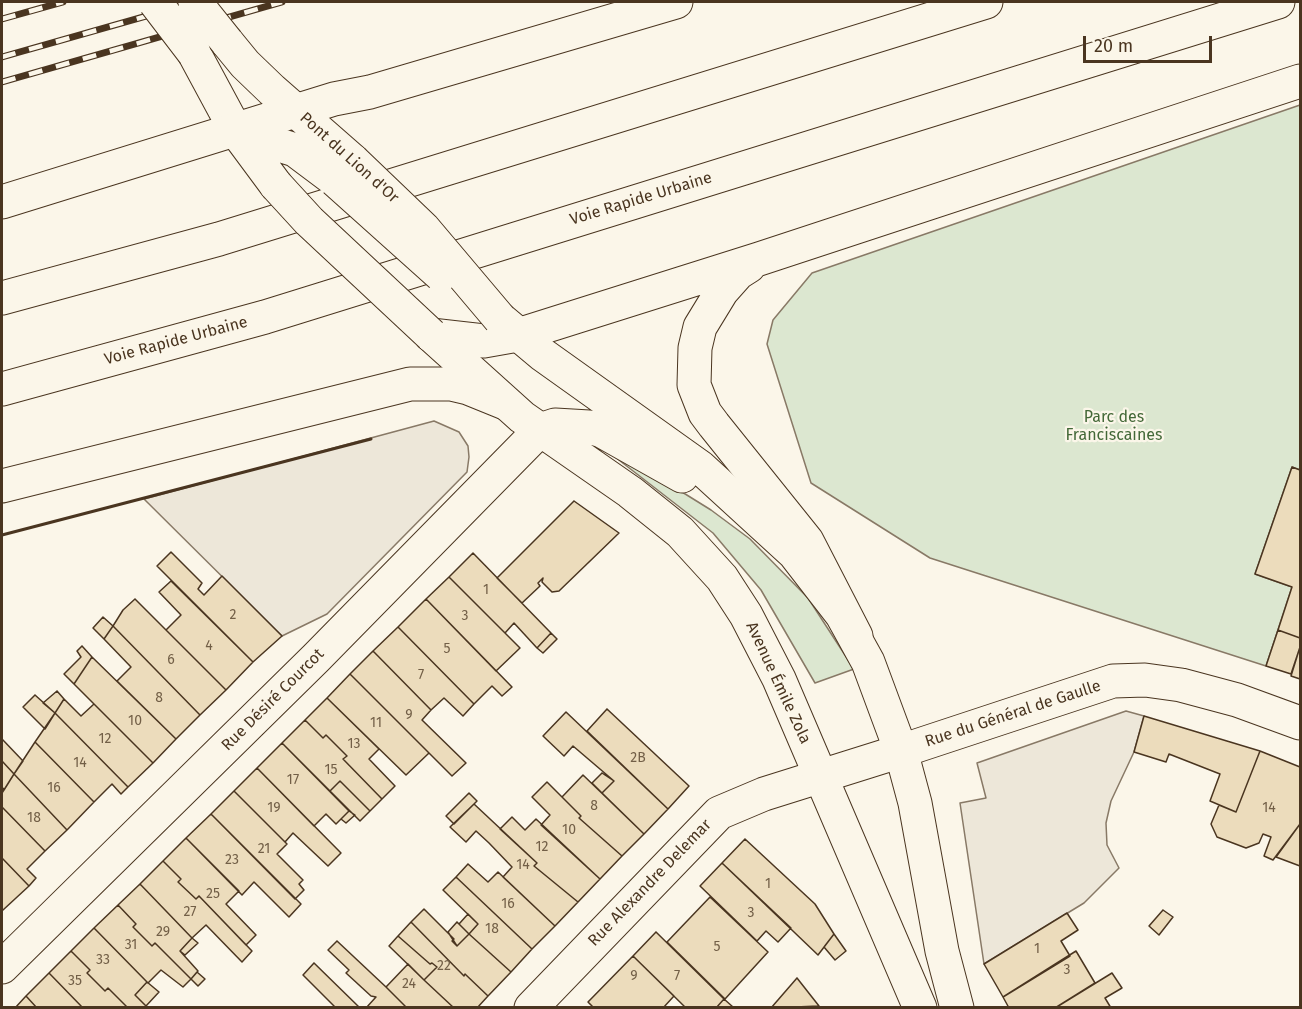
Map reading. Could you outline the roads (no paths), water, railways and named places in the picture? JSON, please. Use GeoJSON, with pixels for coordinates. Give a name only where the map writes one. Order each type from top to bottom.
{"type":"FeatureCollection","features":[{"type":"Feature","properties":{"kind":"main road"},"geometry":{"type":"LineString","coordinates":[[155,2],[194,53],[236,131],[276,185],[309,221],[431,335],[488,338],[759,259],[1300,81]]}},
{"type":"Feature","properties":{"kind":"main road","name":"Pont du Lion d'Or"},"geometry":{"type":"LineString","coordinates":[[195,2],[245,64],[298,112],[344,170]]}},
{"type":"Feature","properties":{"kind":"main road"},"geometry":{"type":"LineString","coordinates":[[2,202],[298,112],[676,2]]}},
{"type":"Feature","properties":{"kind":"main road"},"geometry":{"type":"LineString","coordinates":[[2,298],[219,238],[986,2]]}},
{"type":"Feature","properties":{"kind":"main road","name":"Voie Rapide Urbaine"},"geometry":{"type":"LineString","coordinates":[[2,389],[265,317],[1278,2]]}},
{"type":"Feature","properties":{"kind":"main road","name":"Pont du Lion d'Or"},"geometry":{"type":"LineString","coordinates":[[236,131],[295,150],[344,170],[424,229],[488,338]]}},
{"type":"Feature","properties":{"kind":"main road"},"geometry":{"type":"LineString","coordinates":[[759,259],[738,273],[712,304],[700,327],[695,348],[694,385],[705,412],[714,425],[807,541],[856,636],[884,701],[901,751],[915,804],[942,951],[957,1008]]}},
{"type":"Feature","properties":{"kind":"main road"},"geometry":{"type":"LineString","coordinates":[[433,383],[488,338]]}},
{"type":"Feature","properties":{"kind":"main road"},"geometry":{"type":"LineString","coordinates":[[488,338],[680,452],[731,494],[794,553],[827,593],[856,636]]}},
{"type":"Feature","properties":{"kind":"main road","name":"Avenue Émile Zola"},"geometry":{"type":"LineString","coordinates":[[488,338],[505,403],[662,517],[710,562],[735,596],[760,639],[822,776],[920,1008]]}},
{"type":"Feature","properties":{"kind":"main road"},"geometry":{"type":"LineString","coordinates":[[2,486],[372,392],[433,383],[468,388],[505,403]]}},
{"type":"Feature","properties":{"kind":"main road"},"geometry":{"type":"LineString","coordinates":[[540,430],[555,424],[573,424],[602,431],[678,474],[731,494]]}},
{"type":"Feature","properties":{"kind":"main road","name":"Rue Désiré Courcot"},"geometry":{"type":"LineString","coordinates":[[2,967],[316,658],[540,430]]}},
{"type":"Feature","properties":{"kind":"main road","name":"Rue du Général de Gaulle"},"geometry":{"type":"LineString","coordinates":[[822,776],[1113,681],[1145,680],[1181,686],[1237,700],[1300,723]]}},
{"type":"Feature","properties":{"kind":"main road","name":"Rue Alexandre Delemar"},"geometry":{"type":"LineString","coordinates":[[531,1008],[714,817],[733,805],[822,776]]}},
{"type":"Feature","properties":{"kind":"railway"},"geometry":{"type":"LineString","coordinates":[[2,19],[63,2]]}},
{"type":"Feature","properties":{"kind":"railway"},"geometry":{"type":"LineString","coordinates":[[2,57],[196,2]]}},
{"type":"Feature","properties":{"kind":"railway"},"geometry":{"type":"LineString","coordinates":[[2,82],[282,2]]}},
{"type":"Feature","properties":{"kind":"park label","name":"Parc des Franciscaines"},"geometry":{"type":"Point","coordinates":[1114,427]}}]}
